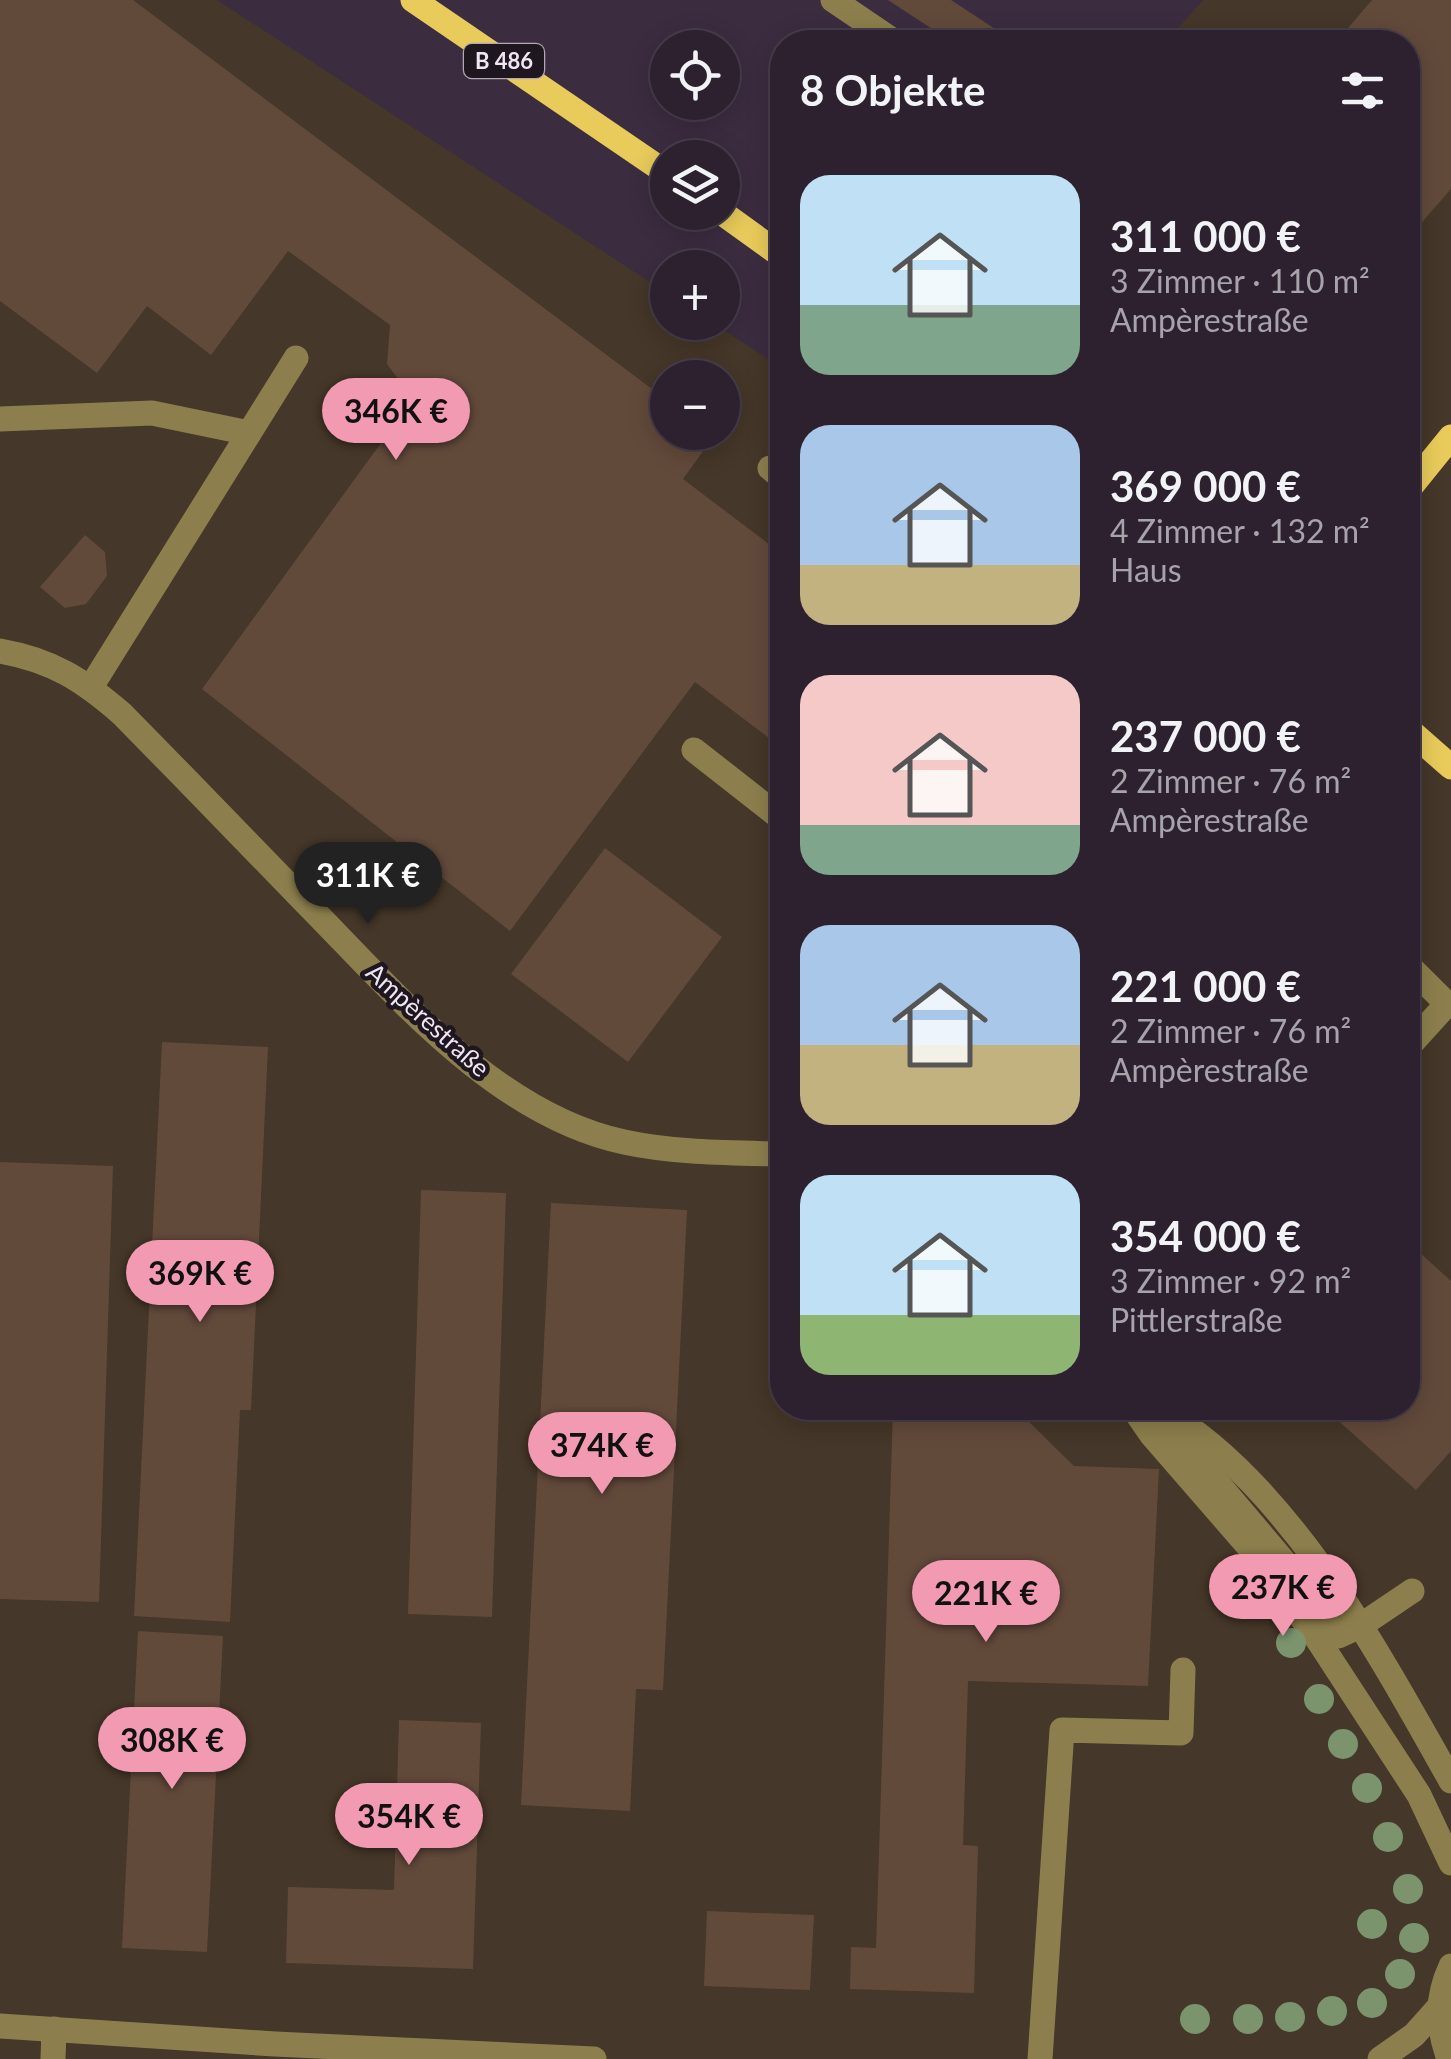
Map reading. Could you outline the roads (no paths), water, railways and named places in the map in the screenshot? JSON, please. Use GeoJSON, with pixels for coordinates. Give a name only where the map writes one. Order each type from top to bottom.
{"type":"FeatureCollection","features":[{"type":"Feature","properties":{"kind":"main road","name":"B 486"},"geometry":{"type":"LineString","coordinates":[[414,0],[650,162]]}},
{"type":"Feature","properties":{"kind":"main road"},"geometry":{"type":"LineString","coordinates":[[740,226],[770,247]]}},
{"type":"Feature","properties":{"kind":"main road"},"geometry":{"type":"LineString","coordinates":[[1420,475],[1451,437]]}},
{"type":"Feature","properties":{"kind":"main road"},"geometry":{"type":"LineString","coordinates":[[1420,742],[1451,766]]}},
{"type":"Feature","properties":{"kind":"street"},"geometry":{"type":"LineString","coordinates":[[833,0],[877,30]]}},
{"type":"Feature","properties":{"kind":"street"},"geometry":{"type":"LineString","coordinates":[[91,687],[296,358]]}},
{"type":"Feature","properties":{"kind":"street"},"geometry":{"type":"LineString","coordinates":[[0,418],[152,412],[249,433]]}},
{"type":"Feature","properties":{"kind":"street","name":"Ampèrestraße"},"geometry":{"type":"LineString","coordinates":[[0,650],[54,665],[91,687],[122,714],[416,1016],[502,1086],[538,1108],[622,1142],[679,1150],[770,1154]]}},
{"type":"Feature","properties":{"kind":"street"},"geometry":{"type":"LineString","coordinates":[[694,750],[770,810]]}},
{"type":"Feature","properties":{"kind":"street"},"geometry":{"type":"LineString","coordinates":[[1420,977],[1447,1004],[1420,1034]]}},
{"type":"Feature","properties":{"kind":"street"},"geometry":{"type":"LineString","coordinates":[[1151,1420],[1318,1640],[1419,1795],[1451,1863]]}},
{"type":"Feature","properties":{"kind":"street"},"geometry":{"type":"LineString","coordinates":[[1156,1420],[1177,1436],[1297,1577],[1338,1636],[1412,1591]]}},
{"type":"Feature","properties":{"kind":"street"},"geometry":{"type":"LineString","coordinates":[[1360,1626],[1451,1781]]}},
{"type":"Feature","properties":{"kind":"street"},"geometry":{"type":"LineString","coordinates":[[1040,2059],[1062,1730],[1182,1733],[1183,1670]]}},
{"type":"Feature","properties":{"kind":"street"},"geometry":{"type":"LineString","coordinates":[[1449,2059],[1440,2035],[1438,2008],[1451,1966]]}},
{"type":"Feature","properties":{"kind":"street"},"geometry":{"type":"LineString","coordinates":[[1380,2059],[1414,2035],[1438,2008]]}},
{"type":"Feature","properties":{"kind":"street"},"geometry":{"type":"LineString","coordinates":[[0,2026],[594,2059]]}},
{"type":"Feature","properties":{"kind":"street"},"geometry":{"type":"LineString","coordinates":[[54,2029],[54,2059]]}}]}
